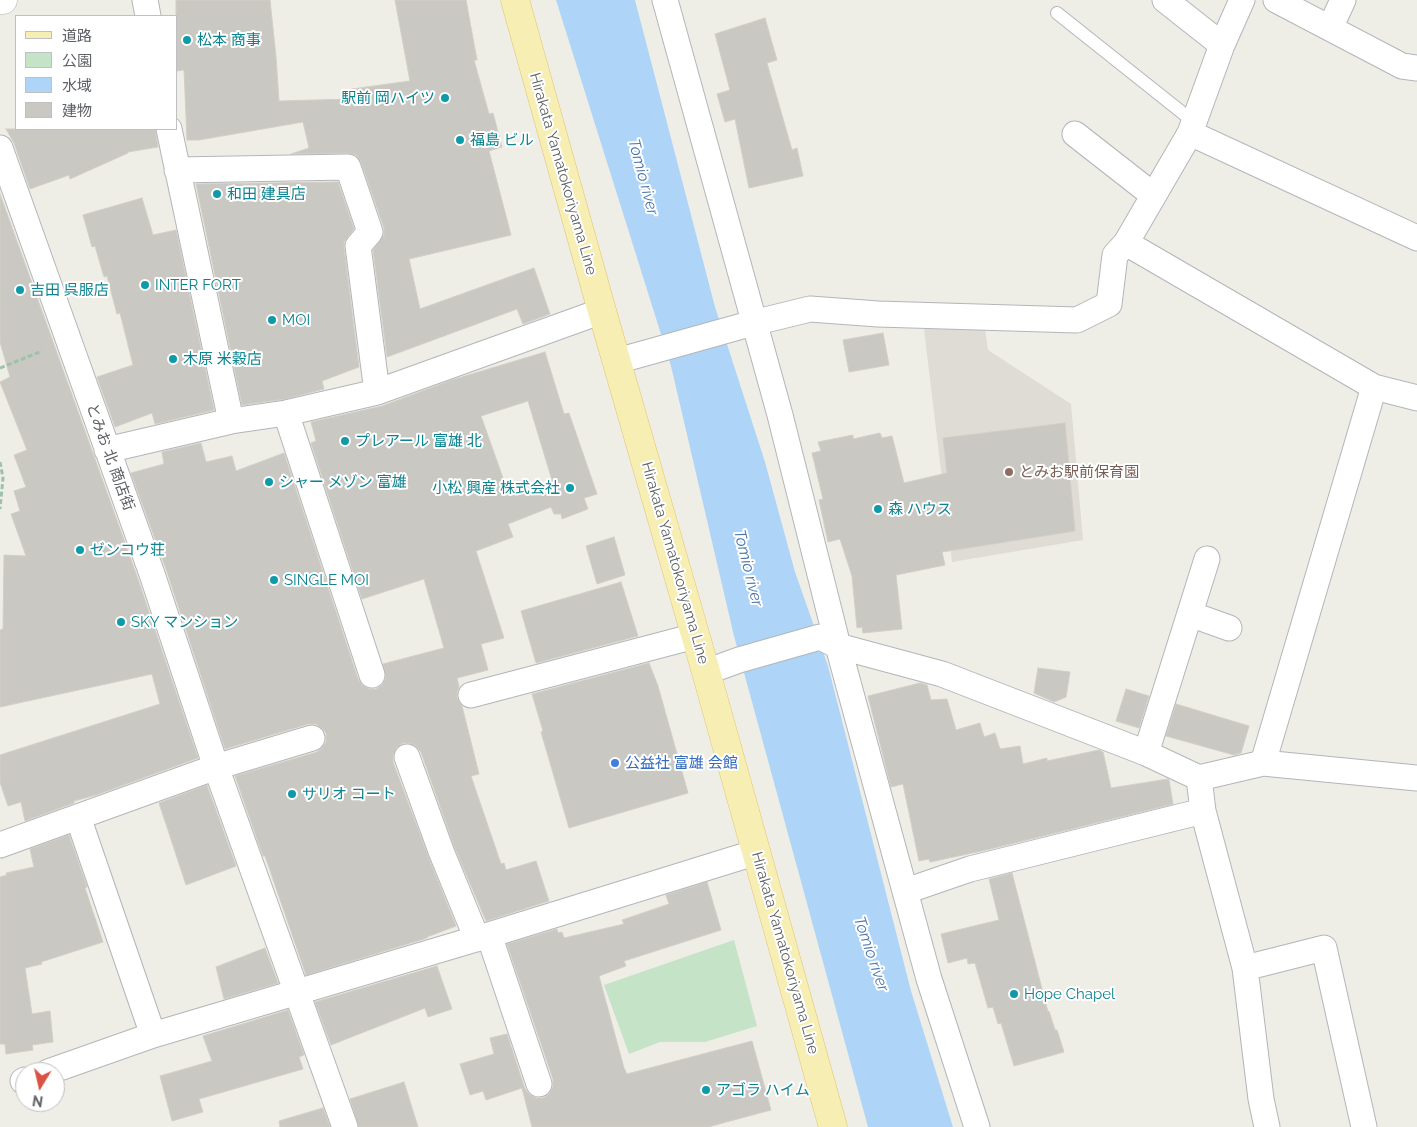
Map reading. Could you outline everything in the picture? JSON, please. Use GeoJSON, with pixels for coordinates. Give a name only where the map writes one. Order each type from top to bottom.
{"type":"FeatureCollection","features":[{"type":"Feature","properties":{"kind":"main road","name":"Hirakata Yamatokoriyama Line"},"geometry":{"type":"LineString","coordinates":[[514,0],[706,672],[833,1127]]}},
{"type":"Feature","properties":{"kind":"street"},"geometry":{"type":"LineString","coordinates":[[145,0],[148,15]]}},
{"type":"Feature","properties":{"kind":"street"},"geometry":{"type":"LineString","coordinates":[[665,0],[742,326],[780,415],[829,642],[906,891],[929,979],[977,1127]]}},
{"type":"Feature","properties":{"kind":"street"},"geometry":{"type":"LineString","coordinates":[[1165,0],[1222,45]]}},
{"type":"Feature","properties":{"kind":"street"},"geometry":{"type":"LineString","coordinates":[[617,361],[810,309],[878,314],[1077,320],[1108,304],[1115,255],[1126,242],[1192,127],[1222,45],[1242,0]]}},
{"type":"Feature","properties":{"kind":"street"},"geometry":{"type":"LineString","coordinates":[[1276,0],[1402,66],[1417,68]]}},
{"type":"Feature","properties":{"kind":"street"},"geometry":{"type":"LineString","coordinates":[[1330,28],[1343,0]]}},
{"type":"Feature","properties":{"kind":"street"},"geometry":{"type":"LineString","coordinates":[[1192,127],[1417,238]]}},
{"type":"Feature","properties":{"kind":"street"},"geometry":{"type":"LineString","coordinates":[[169,130],[231,421]]}},
{"type":"Feature","properties":{"kind":"street"},"geometry":{"type":"LineString","coordinates":[[1074,134],[1153,196]]}},
{"type":"Feature","properties":{"kind":"street","name":"とみお 北 商店街"},"geometry":{"type":"LineString","coordinates":[[0,148],[152,574],[216,767],[345,1127]]}},
{"type":"Feature","properties":{"kind":"street"},"geometry":{"type":"LineString","coordinates":[[177,170],[348,166],[370,232],[358,246],[377,392]]}},
{"type":"Feature","properties":{"kind":"street"},"geometry":{"type":"LineString","coordinates":[[1126,242],[1374,387],[1416,393]]}},
{"type":"Feature","properties":{"kind":"street"},"geometry":{"type":"LineString","coordinates":[[107,450],[231,421],[286,414],[377,392],[602,312]]}},
{"type":"Feature","properties":{"kind":"street"},"geometry":{"type":"LineString","coordinates":[[1263,763],[1374,387]]}},
{"type":"Feature","properties":{"kind":"street"},"geometry":{"type":"LineString","coordinates":[[286,414],[372,676]]}},
{"type":"Feature","properties":{"kind":"street"},"geometry":{"type":"LineString","coordinates":[[1146,754],[1207,559]]}},
{"type":"Feature","properties":{"kind":"street"},"geometry":{"type":"LineString","coordinates":[[1190,614],[1229,628]]}},
{"type":"Feature","properties":{"kind":"street"},"geometry":{"type":"LineString","coordinates":[[470,695],[695,636]]}},
{"type":"Feature","properties":{"kind":"street"},"geometry":{"type":"LineString","coordinates":[[706,672],[739,660],[829,642],[942,674],[1146,754],[1199,778],[1263,763],[1417,778]]}},
{"type":"Feature","properties":{"kind":"street"},"geometry":{"type":"LineString","coordinates":[[0,845],[216,767],[312,738]]}},
{"type":"Feature","properties":{"kind":"street"},"geometry":{"type":"LineString","coordinates":[[407,757],[441,851],[483,937],[539,1084]]}},
{"type":"Feature","properties":{"kind":"street"},"geometry":{"type":"LineString","coordinates":[[1199,778],[1203,811],[1245,968],[1261,1099],[1267,1127]]}},
{"type":"Feature","properties":{"kind":"street"},"geometry":{"type":"LineString","coordinates":[[906,891],[970,869],[1203,811]]}},
{"type":"Feature","properties":{"kind":"street"},"geometry":{"type":"LineString","coordinates":[[78,817],[153,1035]]}},
{"type":"Feature","properties":{"kind":"street"},"geometry":{"type":"LineString","coordinates":[[65,1066],[153,1035],[483,937],[756,852]]}},
{"type":"Feature","properties":{"kind":"street"},"geometry":{"type":"LineString","coordinates":[[1245,968],[1324,948],[1364,1127]]}},
{"type":"Feature","properties":{"kind":"lane"},"geometry":{"type":"LineString","coordinates":[[1057,13],[1192,127]]}},
{"type":"Feature","properties":{"kind":"path"},"geometry":{"type":"LineString","coordinates":[[0,368],[69,341]]}},
{"type":"Feature","properties":{"kind":"path"},"geometry":{"type":"LineString","coordinates":[[0,462],[3,478],[0,509]]}},
{"type":"Feature","properties":{"kind":"shaded area","name":"とみお駅前保育園"},"geometry":{"type":"Polygon","coordinates":[[[923,321],[984,323],[988,350],[1071,404],[1083,540],[952,562],[923,321]]]}},
{"type":"Feature","properties":{"kind":"green space"},"geometry":{"type":"Polygon","coordinates":[[[734,940],[757,1026],[705,1042],[660,1042],[629,1054],[604,985],[734,940]]]}},
{"type":"Feature","properties":{"kind":"water","name":"Tomio river"},"geometry":{"type":"Polygon","coordinates":[[[556,0],[635,0],[715,307],[765,462],[795,572],[828,666],[911,991],[953,1127],[868,1127],[734,636],[671,366],[556,0]]]}},
{"type":"Feature","properties":{"kind":"building"},"geometry":{"type":"Polygon","coordinates":[[[176,0],[270,0],[279,101],[351,99],[352,89],[410,81],[395,0],[466,0],[477,60],[474,60],[489,114],[493,113],[502,147],[489,151],[511,235],[409,259],[420,309],[534,268],[550,314],[523,324],[517,309],[387,357],[373,250],[384,235],[384,228],[361,162],[356,155],[348,153],[291,154],[309,148],[303,122],[199,140],[187,140],[184,70],[178,71],[178,15],[176,15],[176,0]]]}},
{"type":"Feature","properties":{"kind":"building"},"geometry":{"type":"Polygon","coordinates":[[[765,18],[777,60],[767,63],[792,150],[797,148],[803,176],[749,188],[735,119],[725,122],[717,94],[730,90],[715,34],[765,18]]]}},
{"type":"Feature","properties":{"kind":"building"},"geometry":{"type":"Polygon","coordinates":[[[6,129],[155,130],[158,147],[128,152],[70,179],[69,175],[30,189],[14,143],[6,129]]]}},
{"type":"Feature","properties":{"kind":"building"},"geometry":{"type":"Polygon","coordinates":[[[338,182],[354,229],[344,242],[344,248],[359,367],[322,381],[324,389],[285,399],[242,405],[196,184],[338,182]]]}},
{"type":"Feature","properties":{"kind":"building"},"geometry":{"type":"Polygon","coordinates":[[[0,194],[138,579],[198,758],[96,795],[74,801],[74,803],[25,821],[21,802],[8,806],[0,782],[0,755],[160,704],[152,674],[0,707],[0,630],[3,629],[4,555],[26,556],[11,514],[20,511],[14,491],[26,487],[14,455],[27,450],[0,382],[10,377],[0,342],[0,194]]]}},
{"type":"Feature","properties":{"kind":"building"},"geometry":{"type":"Polygon","coordinates":[[[142,198],[153,235],[176,230],[214,410],[155,424],[152,413],[115,427],[97,377],[133,365],[120,313],[117,314],[107,276],[104,277],[95,246],[92,247],[83,215],[142,198]]]}},
{"type":"Feature","properties":{"kind":"building"},"geometry":{"type":"Polygon","coordinates":[[[883,333],[889,365],[849,372],[843,340],[883,333]]]}},
{"type":"Feature","properties":{"kind":"building"},"geometry":{"type":"Polygon","coordinates":[[[545,352],[564,414],[569,413],[597,494],[584,498],[588,509],[562,519],[561,514],[554,514],[551,507],[508,524],[513,537],[476,551],[504,638],[481,644],[488,670],[457,678],[459,687],[457,698],[462,706],[479,774],[471,776],[501,864],[504,863],[506,870],[536,861],[549,901],[486,921],[454,846],[421,752],[416,746],[403,743],[396,748],[393,762],[456,926],[427,938],[306,975],[235,776],[317,752],[326,742],[326,733],[316,724],[308,724],[225,749],[166,569],[131,473],[164,464],[162,452],[201,443],[206,462],[232,456],[236,471],[284,453],[358,679],[363,686],[376,689],[382,685],[386,678],[383,664],[444,648],[424,579],[362,599],[311,443],[316,441],[311,422],[382,406],[452,380],[545,352]],[[528,401],[481,416],[509,495],[552,480],[528,401]]]}},
{"type":"Feature","properties":{"kind":"building"},"geometry":{"type":"Polygon","coordinates":[[[1065,423],[1075,531],[942,552],[945,565],[896,575],[902,629],[863,633],[862,627],[857,628],[852,576],[840,539],[828,542],[819,500],[823,499],[812,453],[821,451],[818,442],[853,435],[853,439],[880,433],[882,438],[892,436],[904,483],[947,473],[943,438],[1065,423]]]}},
{"type":"Feature","properties":{"kind":"building"},"geometry":{"type":"Polygon","coordinates":[[[614,537],[625,575],[597,584],[586,546],[614,537]]]}},
{"type":"Feature","properties":{"kind":"building"},"geometry":{"type":"Polygon","coordinates":[[[621,582],[638,636],[536,663],[521,611],[621,582]]]}},
{"type":"Feature","properties":{"kind":"building","name":"公益社 富雄 会館"},"geometry":{"type":"Polygon","coordinates":[[[649,663],[658,686],[688,793],[569,828],[532,694],[649,663]]]}},
{"type":"Feature","properties":{"kind":"building"},"geometry":{"type":"Polygon","coordinates":[[[1038,668],[1070,672],[1066,697],[1054,702],[1034,693],[1038,668]]]}},
{"type":"Feature","properties":{"kind":"building"},"geometry":{"type":"Polygon","coordinates":[[[920,683],[927,685],[931,700],[947,699],[956,730],[980,723],[984,737],[995,733],[1000,749],[1020,746],[1023,764],[1047,758],[1047,761],[1099,750],[1103,752],[1111,788],[1168,779],[1173,804],[982,851],[930,862],[929,859],[919,861],[903,784],[891,787],[868,696],[920,683]]]}},
{"type":"Feature","properties":{"kind":"building"},"geometry":{"type":"Polygon","coordinates":[[[1126,689],[1149,696],[1139,728],[1116,721],[1126,689]]]}},
{"type":"Feature","properties":{"kind":"building"},"geometry":{"type":"Polygon","coordinates":[[[1176,704],[1249,726],[1241,753],[1234,755],[1166,736],[1176,704]]]}},
{"type":"Feature","properties":{"kind":"building"},"geometry":{"type":"Polygon","coordinates":[[[207,785],[236,866],[186,885],[159,803],[207,785]]]}},
{"type":"Feature","properties":{"kind":"building"},"geometry":{"type":"Polygon","coordinates":[[[69,835],[103,942],[41,962],[42,964],[25,968],[32,1014],[50,1011],[53,1042],[32,1045],[33,1050],[6,1054],[5,1044],[0,1044],[0,877],[7,875],[6,873],[34,867],[30,849],[69,835]]]}},
{"type":"Feature","properties":{"kind":"building"},"geometry":{"type":"Polygon","coordinates":[[[1012,873],[1048,1012],[1055,1030],[1057,1030],[1064,1052],[1014,1066],[1001,1023],[998,1024],[993,1007],[988,1008],[975,963],[968,964],[967,958],[948,963],[941,934],[999,920],[989,879],[1012,873]]]}},
{"type":"Feature","properties":{"kind":"building"},"geometry":{"type":"Polygon","coordinates":[[[707,882],[721,930],[624,961],[626,966],[599,976],[624,1068],[627,1074],[752,1041],[771,1110],[708,1127],[532,1127],[522,1088],[486,1100],[483,1091],[470,1095],[460,1064],[494,1054],[490,1038],[507,1034],[525,1089],[529,1094],[536,1098],[543,1098],[549,1094],[553,1087],[553,1079],[507,944],[557,929],[558,933],[562,932],[564,938],[624,924],[622,920],[669,904],[666,895],[707,882]]]}},
{"type":"Feature","properties":{"kind":"building"},"geometry":{"type":"Polygon","coordinates":[[[265,948],[278,983],[224,999],[216,967],[265,948]]]}},
{"type":"Feature","properties":{"kind":"building"},"geometry":{"type":"Polygon","coordinates":[[[437,966],[452,1009],[428,1017],[425,1008],[331,1045],[315,1002],[437,966]]]}},
{"type":"Feature","properties":{"kind":"building"},"geometry":{"type":"Polygon","coordinates":[[[288,1010],[304,1055],[299,1057],[303,1069],[199,1099],[203,1112],[172,1121],[160,1076],[212,1061],[203,1036],[288,1010]]]}},
{"type":"Feature","properties":{"kind":"building"},"geometry":{"type":"Polygon","coordinates":[[[404,1082],[418,1127],[359,1127],[350,1099],[404,1082]]]}},
{"type":"Feature","properties":{"kind":"building"},"geometry":{"type":"Polygon","coordinates":[[[323,1108],[330,1127],[280,1127],[279,1121],[323,1108]]]}},
{"type":"Feature","properties":{"kind":"place","name":"松本 商事"},"geometry":{"type":"Point","coordinates":[187,40]}},
{"type":"Feature","properties":{"kind":"place","name":"駅前 岡ハイツ"},"geometry":{"type":"Point","coordinates":[445,98]}},
{"type":"Feature","properties":{"kind":"place","name":"福島 ビル"},"geometry":{"type":"Point","coordinates":[460,140]}},
{"type":"Feature","properties":{"kind":"place","name":"和田 建具店"},"geometry":{"type":"Point","coordinates":[217,194]}},
{"type":"Feature","properties":{"kind":"place","name":"INTER FORT"},"geometry":{"type":"Point","coordinates":[145,285]}},
{"type":"Feature","properties":{"kind":"place","name":"吉田 呉服店"},"geometry":{"type":"Point","coordinates":[20,290]}},
{"type":"Feature","properties":{"kind":"place","name":"MOI"},"geometry":{"type":"Point","coordinates":[272,320]}},
{"type":"Feature","properties":{"kind":"place","name":"木原 米穀店"},"geometry":{"type":"Point","coordinates":[173,359]}},
{"type":"Feature","properties":{"kind":"place","name":"プレアール 富雄 北"},"geometry":{"type":"Point","coordinates":[345,441]}},
{"type":"Feature","properties":{"kind":"place","name":"とみお駅前保育園"},"geometry":{"type":"Point","coordinates":[1009,472]}},
{"type":"Feature","properties":{"kind":"place","name":"シャー メゾン 富雄"},"geometry":{"type":"Point","coordinates":[269,482]}},
{"type":"Feature","properties":{"kind":"place","name":"小松 興産 株式会社"},"geometry":{"type":"Point","coordinates":[570,488]}},
{"type":"Feature","properties":{"kind":"place","name":"森 ハウス"},"geometry":{"type":"Point","coordinates":[878,509]}},
{"type":"Feature","properties":{"kind":"place","name":"ゼンコウ荘"},"geometry":{"type":"Point","coordinates":[80,550]}},
{"type":"Feature","properties":{"kind":"place","name":"SINGLE MOI"},"geometry":{"type":"Point","coordinates":[274,580]}},
{"type":"Feature","properties":{"kind":"place","name":"SKY マンション"},"geometry":{"type":"Point","coordinates":[121,622]}},
{"type":"Feature","properties":{"kind":"place","name":"公益社 富雄 会館"},"geometry":{"type":"Point","coordinates":[615,763]}},
{"type":"Feature","properties":{"kind":"place","name":"サリオ コート"},"geometry":{"type":"Point","coordinates":[292,794]}},
{"type":"Feature","properties":{"kind":"place","name":"Hope Chapel"},"geometry":{"type":"Point","coordinates":[1014,994]}},
{"type":"Feature","properties":{"kind":"place","name":"アゴラ ハイム"},"geometry":{"type":"Point","coordinates":[706,1090]}}]}
